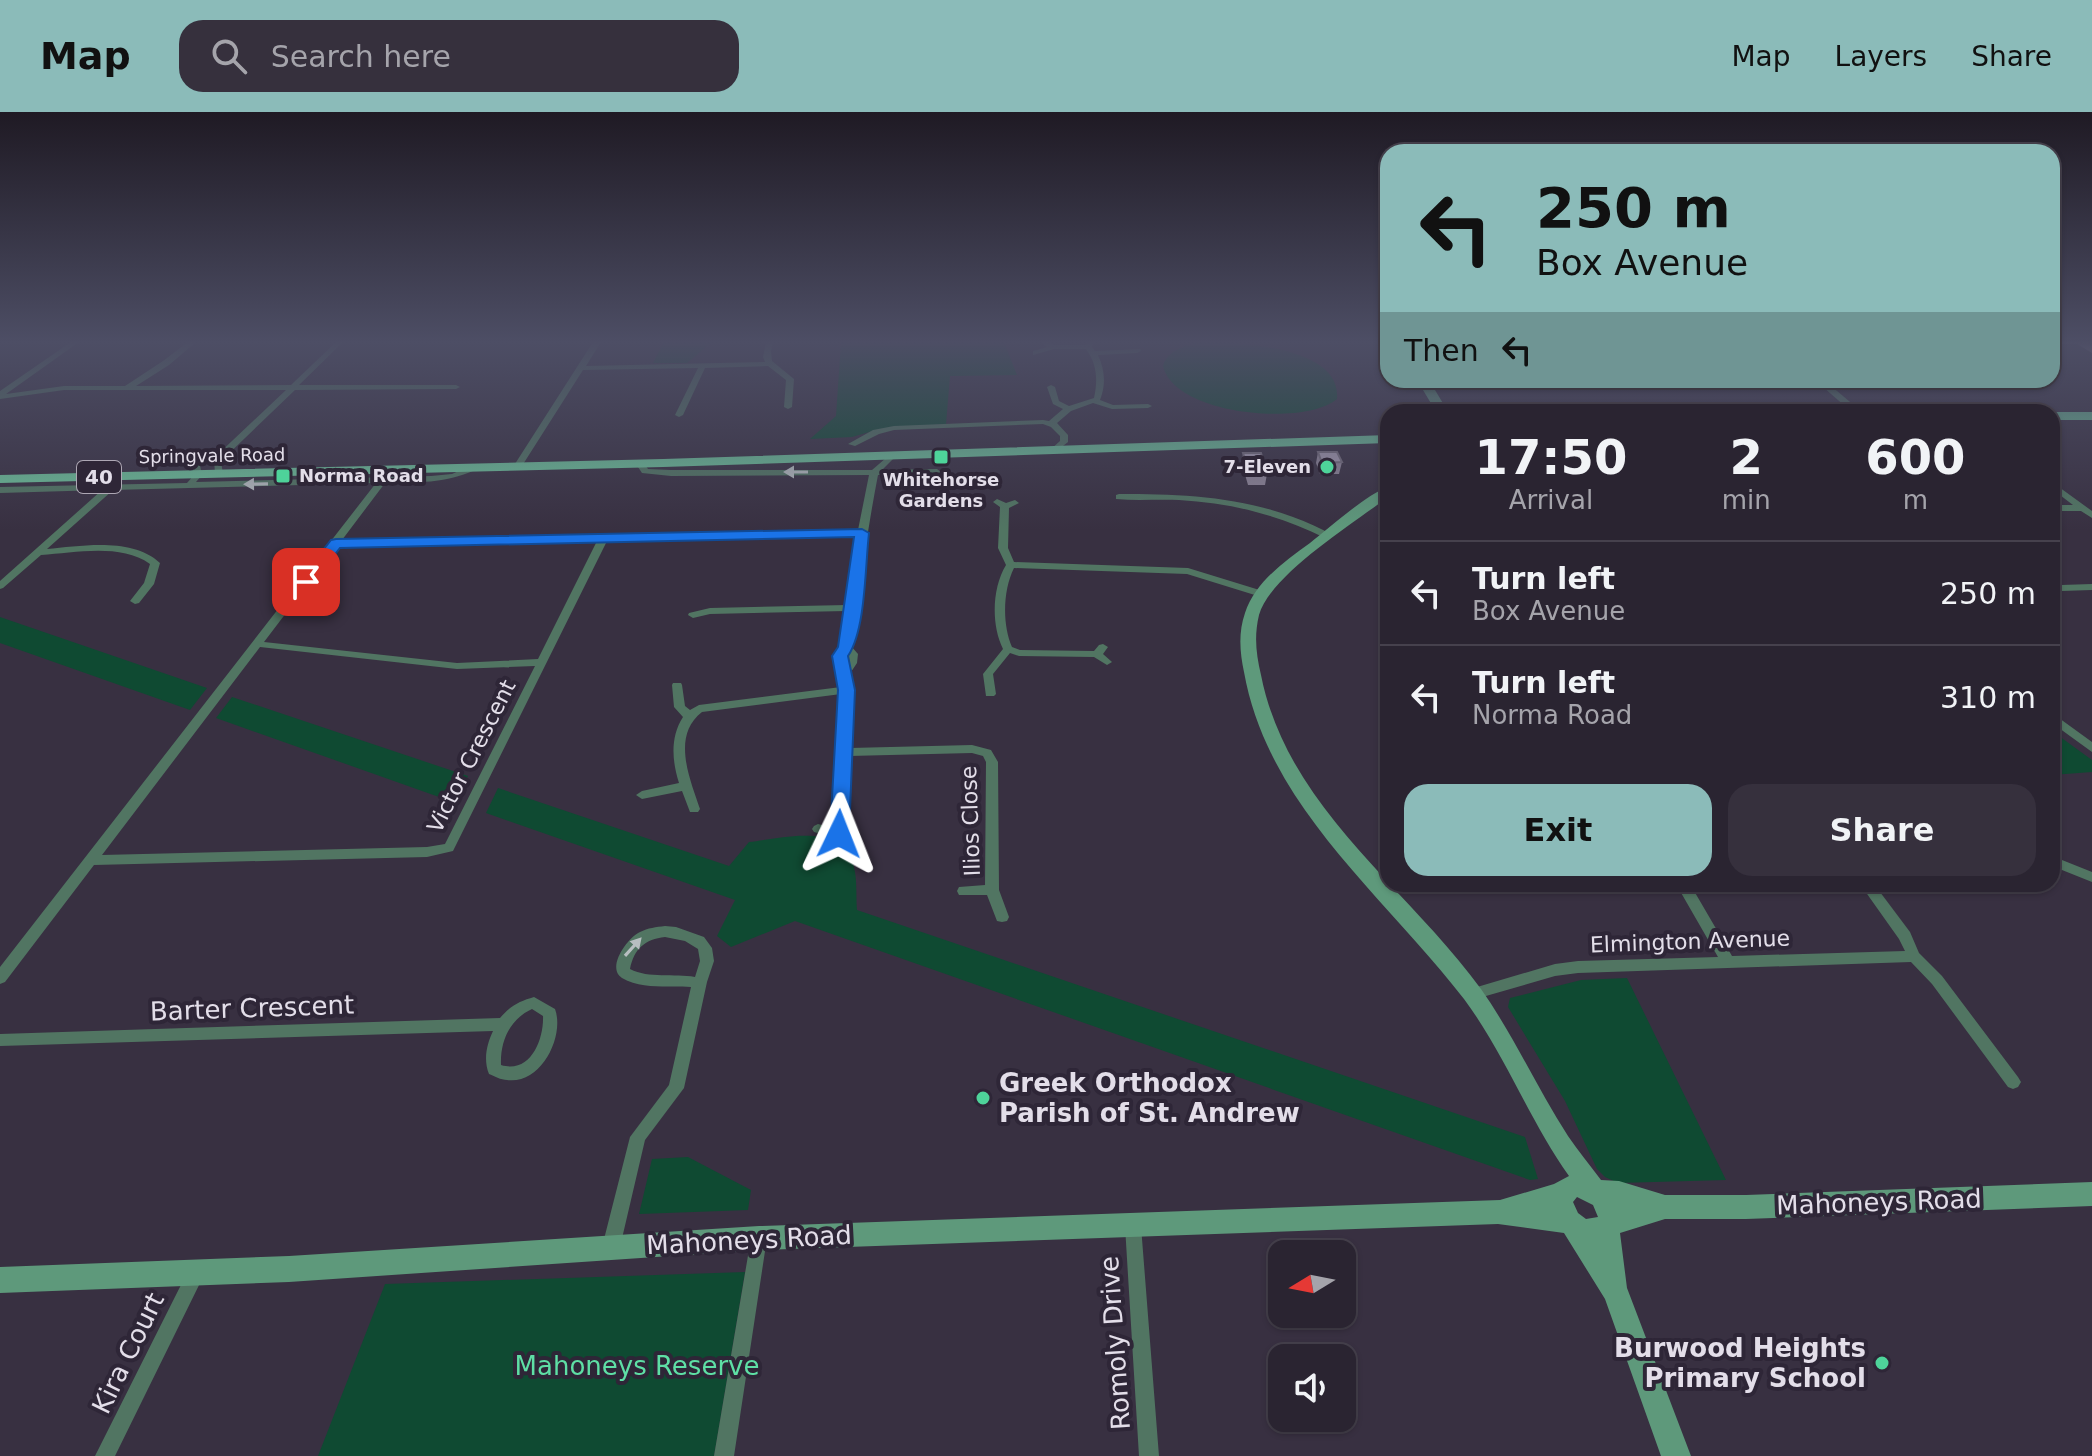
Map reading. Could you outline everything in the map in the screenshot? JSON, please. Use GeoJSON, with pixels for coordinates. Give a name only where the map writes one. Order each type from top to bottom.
{"type":"FeatureCollection","features":[{"type":"Feature","properties":{"kind":"highway"},"geometry":{"type":"LineString","coordinates":[[2060,416],[2092,416]]}},
{"type":"Feature","properties":{"kind":"highway"},"geometry":{"type":"LineString","coordinates":[[2060,428],[2092,428]]}},
{"type":"Feature","properties":{"kind":"highway","name":"Springvale Road"},"geometry":{"type":"LineString","coordinates":[[0,479],[194,474],[218,467],[522,460],[1065,437],[1380,437]]}},
{"type":"Feature","properties":{"kind":"highway","name":"Springvale Road"},"geometry":{"type":"LineString","coordinates":[[218,467],[472,468],[522,460],[640,464],[1380,437]]}},
{"type":"Feature","properties":{"kind":"highway","name":"Springvale Road"},"geometry":{"type":"LineString","coordinates":[[0,465],[194,474]]}},
{"type":"Feature","properties":{"kind":"main road"},"geometry":{"type":"LineString","coordinates":[[1380,497],[1284,569],[1262,594],[1250,622],[1247,658],[1259,706],[1276,746],[1300,789],[1331,832],[1380,886]]}},
{"type":"Feature","properties":{"kind":"main road"},"geometry":{"type":"LineString","coordinates":[[1385,892],[1447,961],[1472,994],[1514,1059],[1559,1143],[1608,1204],[1615,1292]]}},
{"type":"Feature","properties":{"kind":"main road"},"geometry":{"type":"LineString","coordinates":[[1559,1143],[1561,1207],[1615,1292],[1676,1456]]}},
{"type":"Feature","properties":{"kind":"main road"},"geometry":{"type":"LineString","coordinates":[[1562,1192],[1575,1185],[1594,1190]]}},
{"type":"Feature","properties":{"kind":"main road","name":"Mahoneys Road"},"geometry":{"type":"LineString","coordinates":[[1594,1190],[1619,1193],[1665,1207],[1746,1207],[2092,1194]]}},
{"type":"Feature","properties":{"kind":"main road","name":"Mahoneys Road"},"geometry":{"type":"LineString","coordinates":[[1498,1212],[1562,1192]]}},
{"type":"Feature","properties":{"kind":"main road","name":"Mahoneys Road"},"geometry":{"type":"LineString","coordinates":[[1608,1226],[1665,1207]]}},
{"type":"Feature","properties":{"kind":"main road","name":"Mahoneys Road"},"geometry":{"type":"LineString","coordinates":[[0,1280],[289,1269],[759,1238],[1498,1212],[1571,1222]]}},
{"type":"Feature","properties":{"kind":"main road"},"geometry":{"type":"LineString","coordinates":[[1571,1222],[1588,1232],[1608,1226]]}},
{"type":"Feature","properties":{"kind":"street"},"geometry":{"type":"LineString","coordinates":[[218,467],[276,405]]}},
{"type":"Feature","properties":{"kind":"street"},"geometry":{"type":"LineString","coordinates":[[522,460],[557,405]]}},
{"type":"Feature","properties":{"kind":"street"},"geometry":{"type":"LineString","coordinates":[[679,415],[684,405]]}},
{"type":"Feature","properties":{"kind":"street"},"geometry":{"type":"LineString","coordinates":[[1061,405],[1068,409]]}},
{"type":"Feature","properties":{"kind":"street"},"geometry":{"type":"LineString","coordinates":[[1054,450],[1065,437],[1051,424],[1068,409],[1082,405]]}},
{"type":"Feature","properties":{"kind":"street"},"geometry":{"type":"LineString","coordinates":[[1106,405],[1148,406]]}},
{"type":"Feature","properties":{"kind":"street","name":"Springvale Road"},"geometry":{"type":"LineString","coordinates":[[852,444],[876,432],[894,428],[1051,424]]}},
{"type":"Feature","properties":{"kind":"street"},"geometry":{"type":"LineString","coordinates":[[839,834],[847,690],[840,656],[846,647],[874,472],[893,455]]}},
{"type":"Feature","properties":{"kind":"street","name":"Springvale Road"},"geometry":{"type":"LineString","coordinates":[[640,464],[645,471],[667,473],[937,472]]}},
{"type":"Feature","properties":{"kind":"street","name":"Springvale Road"},"geometry":{"type":"LineString","coordinates":[[0,490],[111,487],[194,474],[383,480],[441,478],[472,468]]}},
{"type":"Feature","properties":{"kind":"street"},"geometry":{"type":"LineString","coordinates":[[0,978],[383,480]]}},
{"type":"Feature","properties":{"kind":"street"},"geometry":{"type":"LineString","coordinates":[[0,586],[111,487]]}},
{"type":"Feature","properties":{"kind":"street"},"geometry":{"type":"LineString","coordinates":[[2060,491],[2092,515]]}},
{"type":"Feature","properties":{"kind":"street"},"geometry":{"type":"LineString","coordinates":[[1114,498],[1198,497],[1236,501],[1273,510],[1328,536]]}},
{"type":"Feature","properties":{"kind":"street"},"geometry":{"type":"LineString","coordinates":[[1006,504],[1003,548],[1011,565]]}},
{"type":"Feature","properties":{"kind":"street"},"geometry":{"type":"LineString","coordinates":[[2060,508],[2082,508]]}},
{"type":"Feature","properties":{"kind":"street"},"geometry":{"type":"LineString","coordinates":[[336,543],[862,533]]}},
{"type":"Feature","properties":{"kind":"street","name":"Victor Crescent"},"geometry":{"type":"LineString","coordinates":[[92,860],[427,852],[449,848],[604,537]]}},
{"type":"Feature","properties":{"kind":"street"},"geometry":{"type":"LineString","coordinates":[[38,552],[129,550],[147,555],[155,563],[154,573],[135,601]]}},
{"type":"Feature","properties":{"kind":"street"},"geometry":{"type":"LineString","coordinates":[[1011,565],[1188,571],[1262,594]]}},
{"type":"Feature","properties":{"kind":"street"},"geometry":{"type":"LineString","coordinates":[[1011,565],[1005,572],[1002,587],[1002,641],[1008,649],[1041,654],[1100,651],[1107,662]]}},
{"type":"Feature","properties":{"kind":"street"},"geometry":{"type":"LineString","coordinates":[[2061,588],[2092,587]]}},
{"type":"Feature","properties":{"kind":"street"},"geometry":{"type":"LineString","coordinates":[[693,615],[710,611],[853,608]]}},
{"type":"Feature","properties":{"kind":"street"},"geometry":{"type":"LineString","coordinates":[[258,644],[457,666],[541,662]]}},
{"type":"Feature","properties":{"kind":"street"},"geometry":{"type":"LineString","coordinates":[[990,694],[988,674],[1008,649]]}},
{"type":"Feature","properties":{"kind":"street"},"geometry":{"type":"LineString","coordinates":[[677,685],[680,707],[688,715]]}},
{"type":"Feature","properties":{"kind":"street"},"geometry":{"type":"LineString","coordinates":[[694,809],[679,757],[682,727],[688,715],[699,709],[847,690]]}},
{"type":"Feature","properties":{"kind":"street"},"geometry":{"type":"LineString","coordinates":[[2060,723],[2092,748]]}},
{"type":"Feature","properties":{"kind":"street","name":"Ilios Close"},"geometry":{"type":"LineString","coordinates":[[842,752],[972,749],[987,753],[992,762],[992,890],[1002,917]]}},
{"type":"Feature","properties":{"kind":"street"},"geometry":{"type":"LineString","coordinates":[[642,795],[686,786]]}},
{"type":"Feature","properties":{"kind":"street"},"geometry":{"type":"LineString","coordinates":[[818,829],[839,834],[858,856]]}},
{"type":"Feature","properties":{"kind":"street"},"geometry":{"type":"LineString","coordinates":[[2060,864],[2092,877]]}},
{"type":"Feature","properties":{"kind":"street","name":"Ilios Close"},"geometry":{"type":"LineString","coordinates":[[964,891],[992,890]]}},
{"type":"Feature","properties":{"kind":"street"},"geometry":{"type":"LineString","coordinates":[[1688,892],[1728,962]]}},
{"type":"Feature","properties":{"kind":"street"},"geometry":{"type":"LineString","coordinates":[[1873,892],[1905,936],[1914,956],[1937,980],[2013,1082]]}},
{"type":"Feature","properties":{"kind":"street"},"geometry":{"type":"LineString","coordinates":[[611,1247],[638,1137],[676,1088],[698,983],[708,955],[705,946],[672,930],[645,935],[624,957],[623,971],[632,979],[684,979],[698,983]]}},
{"type":"Feature","properties":{"kind":"street","name":"Elmington Avenue"},"geometry":{"type":"LineString","coordinates":[[1472,994],[1567,968],[1914,956]]}},
{"type":"Feature","properties":{"kind":"street","name":"Barter Crescent"},"geometry":{"type":"LineString","coordinates":[[524,1004],[542,1006],[550,1013],[553,1029],[549,1044],[540,1058],[515,1073],[503,1074],[494,1069],[492,1059],[505,1024],[508,1016],[524,1004]]}},
{"type":"Feature","properties":{"kind":"street","name":"Barter Crescent"},"geometry":{"type":"LineString","coordinates":[[0,1040],[505,1024]]}},
{"type":"Feature","properties":{"kind":"street","name":"Romoly Drive"},"geometry":{"type":"LineString","coordinates":[[1133,1226],[1149,1456]]}},
{"type":"Feature","properties":{"kind":"street"},"geometry":{"type":"LineString","coordinates":[[724,1456],[759,1238]]}},
{"type":"Feature","properties":{"kind":"street","name":"Kira Court"},"geometry":{"type":"LineString","coordinates":[[105,1456],[197,1272]]}},
{"type":"Feature","properties":{"kind":"green space"},"geometry":{"type":"Polygon","coordinates":[[[837,405],[948,405],[946,424],[880,429],[852,437],[810,439],[836,416],[837,405]]]}},
{"type":"Feature","properties":{"kind":"green space"},"geometry":{"type":"Polygon","coordinates":[[[1214,405],[1326,405],[1297,413],[1270,414],[1214,405]]]}},
{"type":"Feature","properties":{"kind":"green space"},"geometry":{"type":"Polygon","coordinates":[[[0,617],[207,688],[190,710],[0,643],[0,617]]]}},
{"type":"Feature","properties":{"kind":"green space"},"geometry":{"type":"Polygon","coordinates":[[[232,697],[468,776],[456,803],[216,718],[232,697]]]}},
{"type":"Feature","properties":{"kind":"green space"},"geometry":{"type":"Polygon","coordinates":[[[2060,737],[2092,760],[2092,772],[2060,774],[2060,737]]]}},
{"type":"Feature","properties":{"kind":"green space"},"geometry":{"type":"Polygon","coordinates":[[[498,788],[729,866],[749,842],[796,836],[827,839],[840,845],[850,856],[855,872],[857,910],[1525,1137],[1538,1179],[1530,1180],[795,921],[731,947],[717,936],[735,900],[486,813],[498,788]]]}},
{"type":"Feature","properties":{"kind":"green space"},"geometry":{"type":"Polygon","coordinates":[[[1627,978],[1726,1180],[1618,1183],[1605,1177],[1597,1169],[1565,1101],[1508,1007],[1510,998],[1581,980],[1627,978]]]}},
{"type":"Feature","properties":{"kind":"green space"},"geometry":{"type":"Polygon","coordinates":[[[688,1157],[751,1190],[748,1210],[639,1214],[652,1159],[688,1157]]]}},
{"type":"Feature","properties":{"kind":"green space","name":"Mahoneys Reserve"},"geometry":{"type":"Polygon","coordinates":[[[745,1272],[714,1456],[318,1456],[385,1284],[745,1272]]]}},
{"type":"Feature","properties":{"kind":"building"},"geometry":{"type":"Polygon","coordinates":[[[1318,452],[1337,452],[1342,462],[1322,463],[1318,452]]]}},
{"type":"Feature","properties":{"kind":"building"},"geometry":{"type":"Polygon","coordinates":[[[1243,453],[1261,453],[1267,474],[1250,474],[1243,453]]]}},
{"type":"Feature","properties":{"kind":"place","name":"Whitehorse Gardens"},"geometry":{"type":"Point","coordinates":[941,457]}},
{"type":"Feature","properties":{"kind":"place","name":"7-Eleven"},"geometry":{"type":"Point","coordinates":[1327,467]}},
{"type":"Feature","properties":{"kind":"place","name":"Norma Road"},"geometry":{"type":"Point","coordinates":[283,476]}},
{"type":"Feature","properties":{"kind":"place","name":"Greek Orthodox Parish of St. Andrew"},"geometry":{"type":"Point","coordinates":[983,1098]}},
{"type":"Feature","properties":{"kind":"place","name":"Burwood Heights Primary School"},"geometry":{"type":"Point","coordinates":[1882,1363]}},
{"type":"Feature","properties":{"kind":"route"},"geometry":{"type":"LineString","coordinates":[[306,582],[336,543],[862,533],[853,608],[846,647],[840,656],[847,690],[839,834]]}}]}
